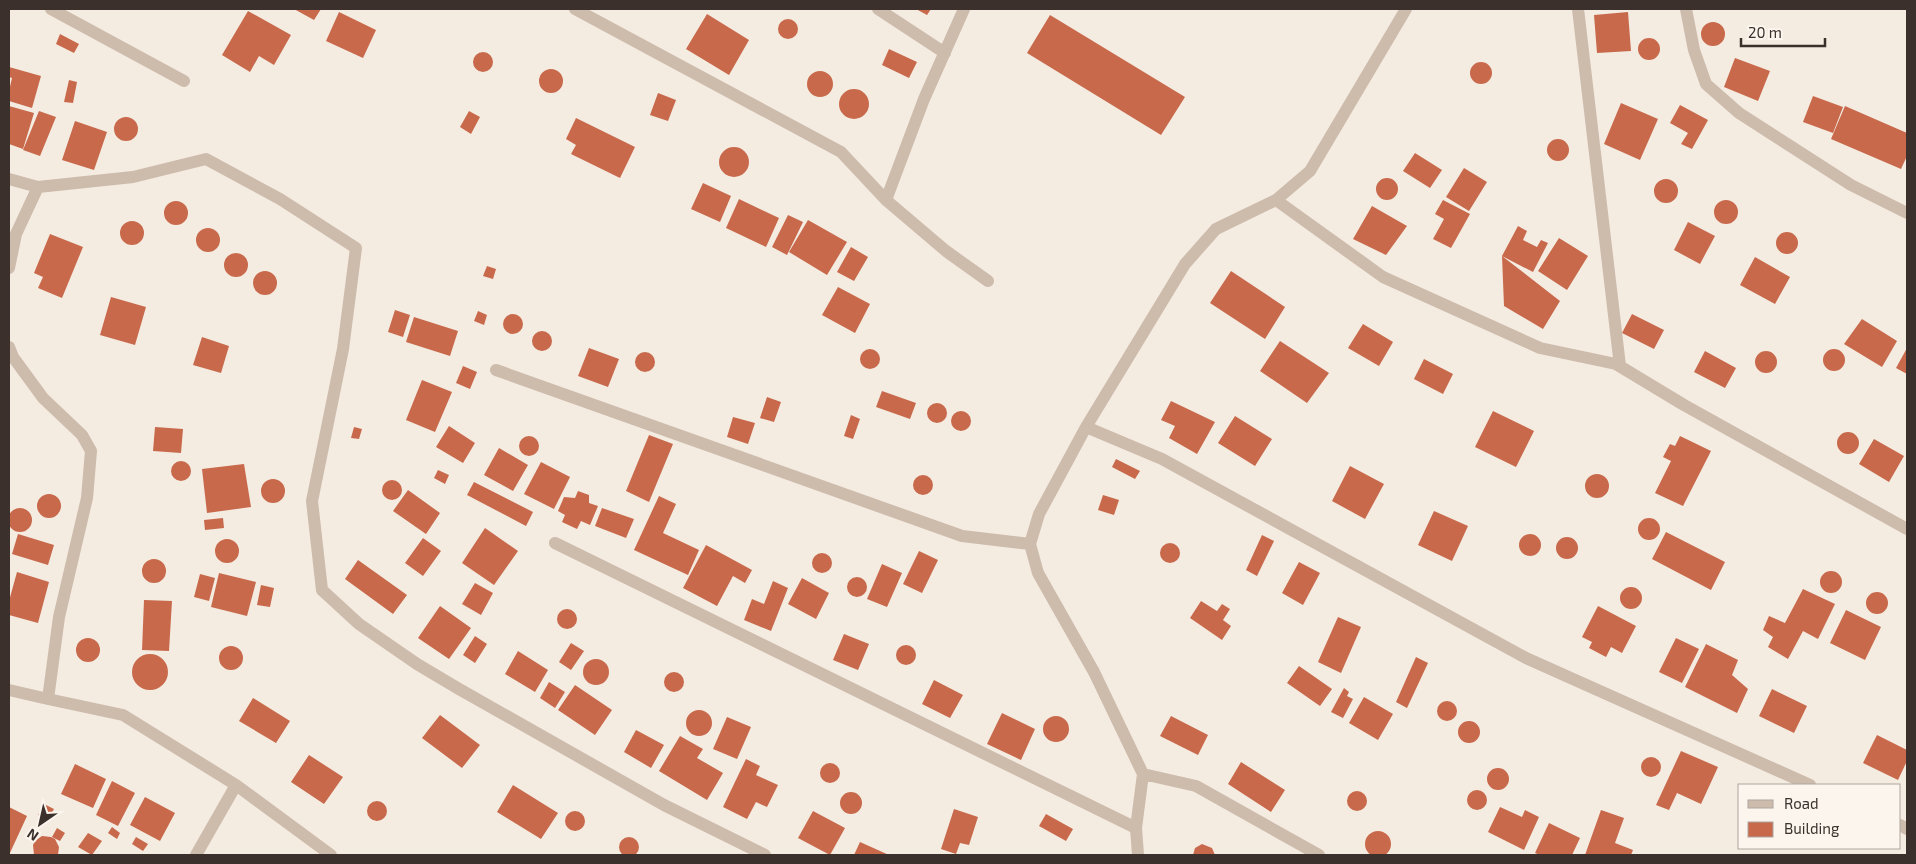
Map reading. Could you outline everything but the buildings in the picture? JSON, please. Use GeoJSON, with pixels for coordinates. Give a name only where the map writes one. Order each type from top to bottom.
{"type":"FeatureCollection","features":[{"type":"Feature","properties":{"kind":"street"},"geometry":{"type":"LineString","coordinates":[[51,9],[184,81]]}},
{"type":"Feature","properties":{"kind":"street"},"geometry":{"type":"LineString","coordinates":[[575,9],[841,152],[886,200],[946,251],[988,281]]}},
{"type":"Feature","properties":{"kind":"street"},"geometry":{"type":"LineString","coordinates":[[878,9],[945,53]]}},
{"type":"Feature","properties":{"kind":"street"},"geometry":{"type":"LineString","coordinates":[[886,200],[924,99],[964,9]]}},
{"type":"Feature","properties":{"kind":"street"},"geometry":{"type":"LineString","coordinates":[[1138,855],[1136,828],[1143,774],[1094,672],[1038,573],[1030,544],[1039,514],[1086,427],[1184,264],[1216,229],[1276,200],[1310,171],[1406,9]]}},
{"type":"Feature","properties":{"kind":"street"},"geometry":{"type":"LineString","coordinates":[[1578,9],[1620,366]]}},
{"type":"Feature","properties":{"kind":"street"},"geometry":{"type":"LineString","coordinates":[[1686,9],[1694,50],[1706,84],[1738,113],[1843,180],[1907,213]]}},
{"type":"Feature","properties":{"kind":"street"},"geometry":{"type":"LineString","coordinates":[[9,179],[38,187],[133,178],[206,159],[280,199],[356,248],[343,349],[312,501],[322,590],[358,624],[417,664],[664,805],[765,855]]}},
{"type":"Feature","properties":{"kind":"street"},"geometry":{"type":"LineString","coordinates":[[9,268],[16,234],[38,187]]}},
{"type":"Feature","properties":{"kind":"street"},"geometry":{"type":"LineString","coordinates":[[1276,200],[1383,277],[1540,348],[1616,364],[1684,406],[1907,529]]}},
{"type":"Feature","properties":{"kind":"street"},"geometry":{"type":"LineString","coordinates":[[9,347],[12,357],[43,398],[82,435],[91,451],[87,498],[59,617],[48,699]]}},
{"type":"Feature","properties":{"kind":"street"},"geometry":{"type":"LineString","coordinates":[[496,370],[962,536],[1030,544]]}},
{"type":"Feature","properties":{"kind":"street"},"geometry":{"type":"LineString","coordinates":[[1086,427],[1162,459],[1526,658],[1808,784]]}},
{"type":"Feature","properties":{"kind":"street"},"geometry":{"type":"LineString","coordinates":[[555,543],[1136,828]]}},
{"type":"Feature","properties":{"kind":"street"},"geometry":{"type":"LineString","coordinates":[[9,690],[123,715],[236,785],[331,855]]}},
{"type":"Feature","properties":{"kind":"street"},"geometry":{"type":"LineString","coordinates":[[1143,774],[1196,786],[1319,855]]}},
{"type":"Feature","properties":{"kind":"street"},"geometry":{"type":"LineString","coordinates":[[196,855],[236,785]]}}]}
